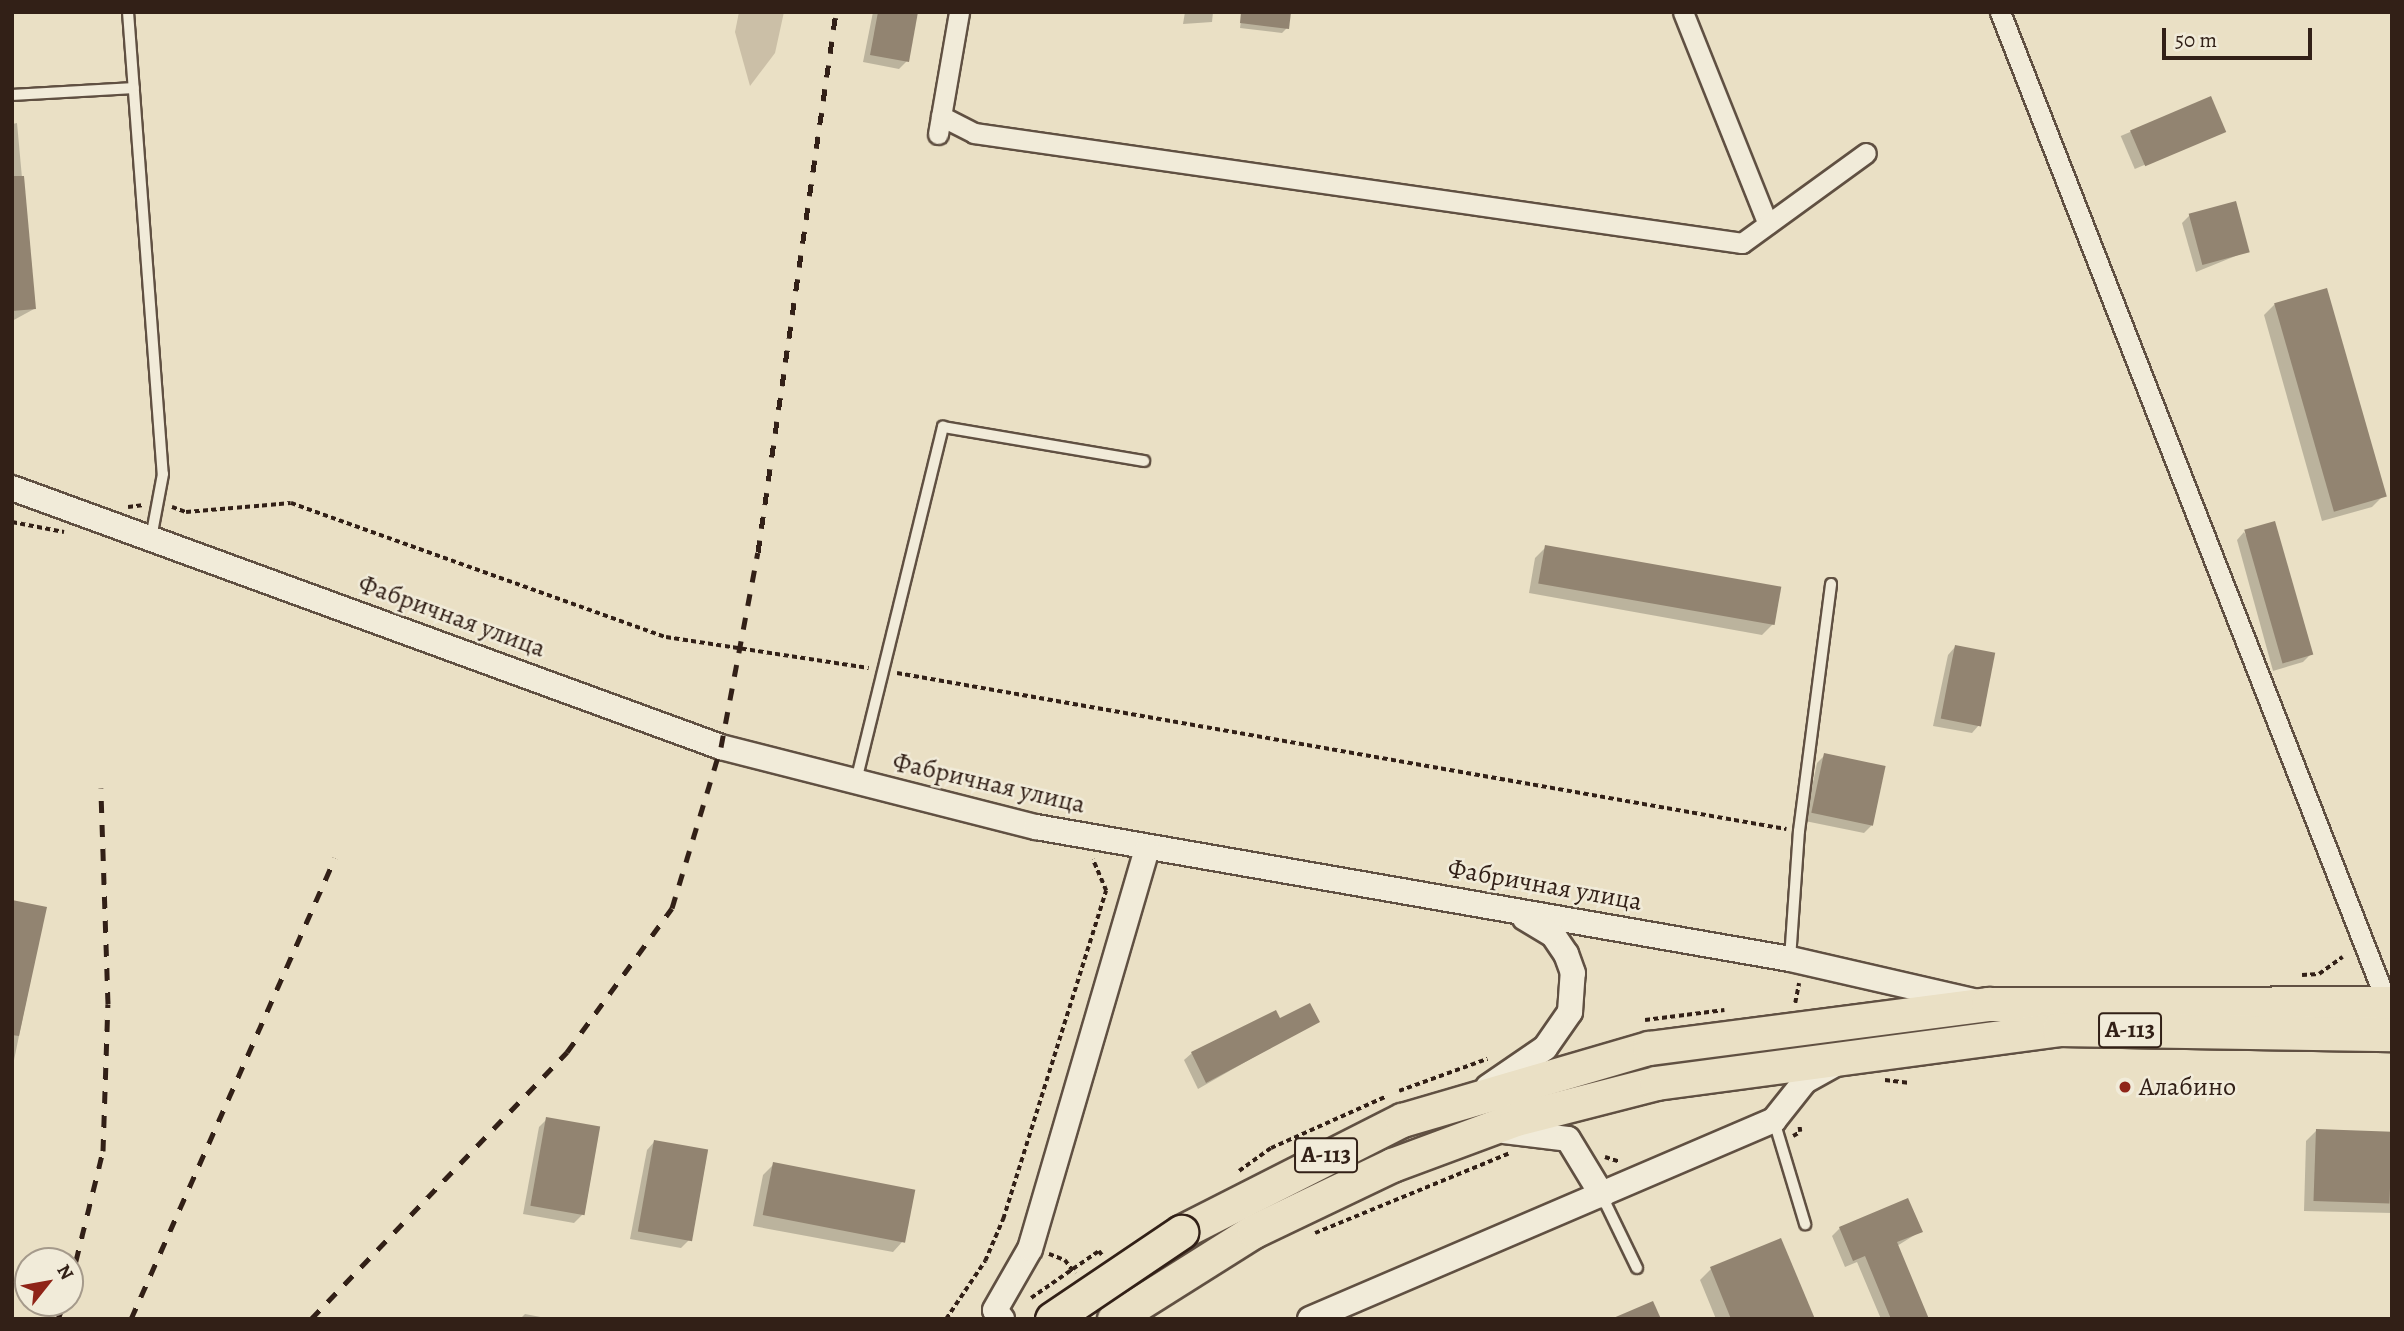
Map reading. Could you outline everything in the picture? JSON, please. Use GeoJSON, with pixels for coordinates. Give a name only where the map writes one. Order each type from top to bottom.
{"type":"FeatureCollection","features":[{"type":"Feature","properties":{"kind":"highway","name":"А-113"},"geometry":{"type":"LineString","coordinates":[[1042,1309],[1301,1167],[1478,1094],[1724,1034],[1988,1004],[2390,1013]]}},
{"type":"Feature","properties":{"kind":"highway","name":"А-113"},"geometry":{"type":"LineString","coordinates":[[1114,1319],[1199,1263],[1317,1199],[1470,1135],[1656,1083],[1870,1051],[2059,1029],[2390,1013]]}},
{"type":"Feature","properties":{"kind":"street"},"geometry":{"type":"LineString","coordinates":[[959,12],[940,125],[974,132],[1742,243],[1866,153]]}},
{"type":"Feature","properties":{"kind":"street"},"geometry":{"type":"LineString","coordinates":[[1683,12],[1768,224]]}},
{"type":"Feature","properties":{"kind":"street"},"geometry":{"type":"LineString","coordinates":[[2000,12],[2390,1013]]}},
{"type":"Feature","properties":{"kind":"street","name":"Фабричная улица"},"geometry":{"type":"LineString","coordinates":[[12,488],[721,747],[1072,834],[1502,908],[1988,1004]]}},
{"type":"Feature","properties":{"kind":"street"},"geometry":{"type":"LineString","coordinates":[[995,1316],[1030,1249],[1147,849]]}},
{"type":"Feature","properties":{"kind":"street"},"geometry":{"type":"LineString","coordinates":[[1478,1094],[1562,1031],[1573,992],[1566,954],[1553,935],[1502,908]]}},
{"type":"Feature","properties":{"kind":"street"},"geometry":{"type":"LineString","coordinates":[[1310,1319],[1774,1120],[1819,1070],[1870,1051]]}},
{"type":"Feature","properties":{"kind":"street"},"geometry":{"type":"LineString","coordinates":[[1470,1135],[1556,1133],[1577,1149],[1602,1195]]}},
{"type":"Feature","properties":{"kind":"lane"},"geometry":{"type":"LineString","coordinates":[[128,12],[163,474],[151,538]]}},
{"type":"Feature","properties":{"kind":"lane"},"geometry":{"type":"LineString","coordinates":[[12,95],[134,88]]}},
{"type":"Feature","properties":{"kind":"lane"},"geometry":{"type":"LineString","coordinates":[[856,781],[943,427],[1144,461]]}},
{"type":"Feature","properties":{"kind":"lane"},"geometry":{"type":"LineString","coordinates":[[1795,967],[1798,831],[1831,584]]}},
{"type":"Feature","properties":{"kind":"lane"},"geometry":{"type":"LineString","coordinates":[[1774,1120],[1805,1224]]}},
{"type":"Feature","properties":{"kind":"lane"},"geometry":{"type":"LineString","coordinates":[[1602,1195],[1637,1268]]}},
{"type":"Feature","properties":{"kind":"path"},"geometry":{"type":"LineString","coordinates":[[116,508],[158,503],[186,512],[291,503],[666,637],[884,670],[1798,831]]}},
{"type":"Feature","properties":{"kind":"path"},"geometry":{"type":"LineString","coordinates":[[946,1319],[994,1239],[1106,891],[1099,866],[1069,846],[1072,834]]}},
{"type":"Feature","properties":{"kind":"path"},"geometry":{"type":"LineString","coordinates":[[1794,1009],[1795,967]]}},
{"type":"Feature","properties":{"kind":"path"},"geometry":{"type":"LineString","coordinates":[[1232,1176],[1271,1148],[1344,1113],[1501,1055]]}},
{"type":"Feature","properties":{"kind":"path"},"geometry":{"type":"LineString","coordinates":[[1306,1237],[1512,1153]]}},
{"type":"Feature","properties":{"kind":"path"},"geometry":{"type":"LineString","coordinates":[[1598,1154],[1623,1163],[1645,1160],[1650,1174]]}},
{"type":"Feature","properties":{"kind":"path"},"geometry":{"type":"LineString","coordinates":[[994,1239],[1065,1260],[1079,1280]]}},
{"type":"Feature","properties":{"kind":"path"},"geometry":{"type":"LineString","coordinates":[[1042,1309],[1099,1251],[1105,1260]]}},
{"type":"Feature","properties":{"kind":"shaded area"},"geometry":{"type":"Polygon","coordinates":[[[739,12],[784,12],[775,53],[750,86],[735,32],[739,12]]]}},
{"type":"Feature","properties":{"kind":"building"},"geometry":{"type":"Polygon","coordinates":[[[878,12],[918,12],[909,62],[870,55],[878,12]]]}},
{"type":"Feature","properties":{"kind":"building"},"geometry":{"type":"Polygon","coordinates":[[[1241,12],[1291,12],[1289,29],[1240,23],[1241,12]]]}},
{"type":"Feature","properties":{"kind":"building"},"geometry":{"type":"Polygon","coordinates":[[[2211,96],[2226,132],[2145,166],[2130,130],[2211,96]]]}},
{"type":"Feature","properties":{"kind":"building"},"geometry":{"type":"Polygon","coordinates":[[[12,176],[24,176],[36,309],[12,311],[12,176]]]}},
{"type":"Feature","properties":{"kind":"building"},"geometry":{"type":"Polygon","coordinates":[[[2236,201],[2250,252],[2202,265],[2189,214],[2236,201]]]}},
{"type":"Feature","properties":{"kind":"building"},"geometry":{"type":"Polygon","coordinates":[[[2327,288],[2387,497],[2334,512],[2274,303],[2327,288]]]}},
{"type":"Feature","properties":{"kind":"building"},"geometry":{"type":"Polygon","coordinates":[[[2275,521],[2313,655],[2283,663],[2244,530],[2275,521]]]}},
{"type":"Feature","properties":{"kind":"building"},"geometry":{"type":"Polygon","coordinates":[[[1545,545],[1781,587],[1775,625],[1538,583],[1545,545]]]}},
{"type":"Feature","properties":{"kind":"building"},"geometry":{"type":"Polygon","coordinates":[[[1955,645],[1995,653],[1981,726],[1941,719],[1955,645]]]}},
{"type":"Feature","properties":{"kind":"building"},"geometry":{"type":"Polygon","coordinates":[[[1824,753],[1886,766],[1873,826],[1811,813],[1824,753]]]}},
{"type":"Feature","properties":{"kind":"building"},"geometry":{"type":"Polygon","coordinates":[[[12,900],[47,907],[19,1036],[12,1035],[12,900]]]}},
{"type":"Feature","properties":{"kind":"building"},"geometry":{"type":"Polygon","coordinates":[[[1310,1003],[1320,1022],[1206,1083],[1191,1052],[1276,1010],[1280,1018],[1310,1003]]]}},
{"type":"Feature","properties":{"kind":"building"},"geometry":{"type":"Polygon","coordinates":[[[546,1117],[600,1127],[585,1215],[530,1206],[546,1117]]]}},
{"type":"Feature","properties":{"kind":"building"},"geometry":{"type":"Polygon","coordinates":[[[2316,1129],[2392,1132],[2389,1204],[2313,1201],[2316,1129]]]}},
{"type":"Feature","properties":{"kind":"building"},"geometry":{"type":"Polygon","coordinates":[[[654,1140],[708,1150],[692,1241],[638,1232],[654,1140]]]}},
{"type":"Feature","properties":{"kind":"building"},"geometry":{"type":"Polygon","coordinates":[[[773,1162],[915,1190],[905,1243],[763,1215],[773,1162]]]}},
{"type":"Feature","properties":{"kind":"building"},"geometry":{"type":"Polygon","coordinates":[[[1908,1198],[1923,1232],[1897,1242],[1929,1319],[1891,1319],[1865,1256],[1853,1261],[1839,1227],[1908,1198]]]}},
{"type":"Feature","properties":{"kind":"building"},"geometry":{"type":"Polygon","coordinates":[[[1781,1238],[1815,1319],[1731,1319],[1710,1267],[1781,1238]]]}},
{"type":"Feature","properties":{"kind":"building"},"geometry":{"type":"Polygon","coordinates":[[[1653,1301],[1661,1319],[1611,1319],[1653,1301]]]}},
{"type":"Feature","properties":{"kind":"railway"},"geometry":{"type":"LineString","coordinates":[[311,1319],[567,1052],[672,908],[721,747],[758,552],[836,12]]}},
{"type":"Feature","properties":{"kind":"railway"},"geometry":{"type":"LineString","coordinates":[[79,1247],[103,1151],[108,1004],[101,788]]}},
{"type":"Feature","properties":{"kind":"railway"},"geometry":{"type":"LineString","coordinates":[[131,1319],[335,858]]}},
{"type":"Feature","properties":{"kind":"place","name":"Алабино"},"geometry":{"type":"Point","coordinates":[2125,1087]}}]}
